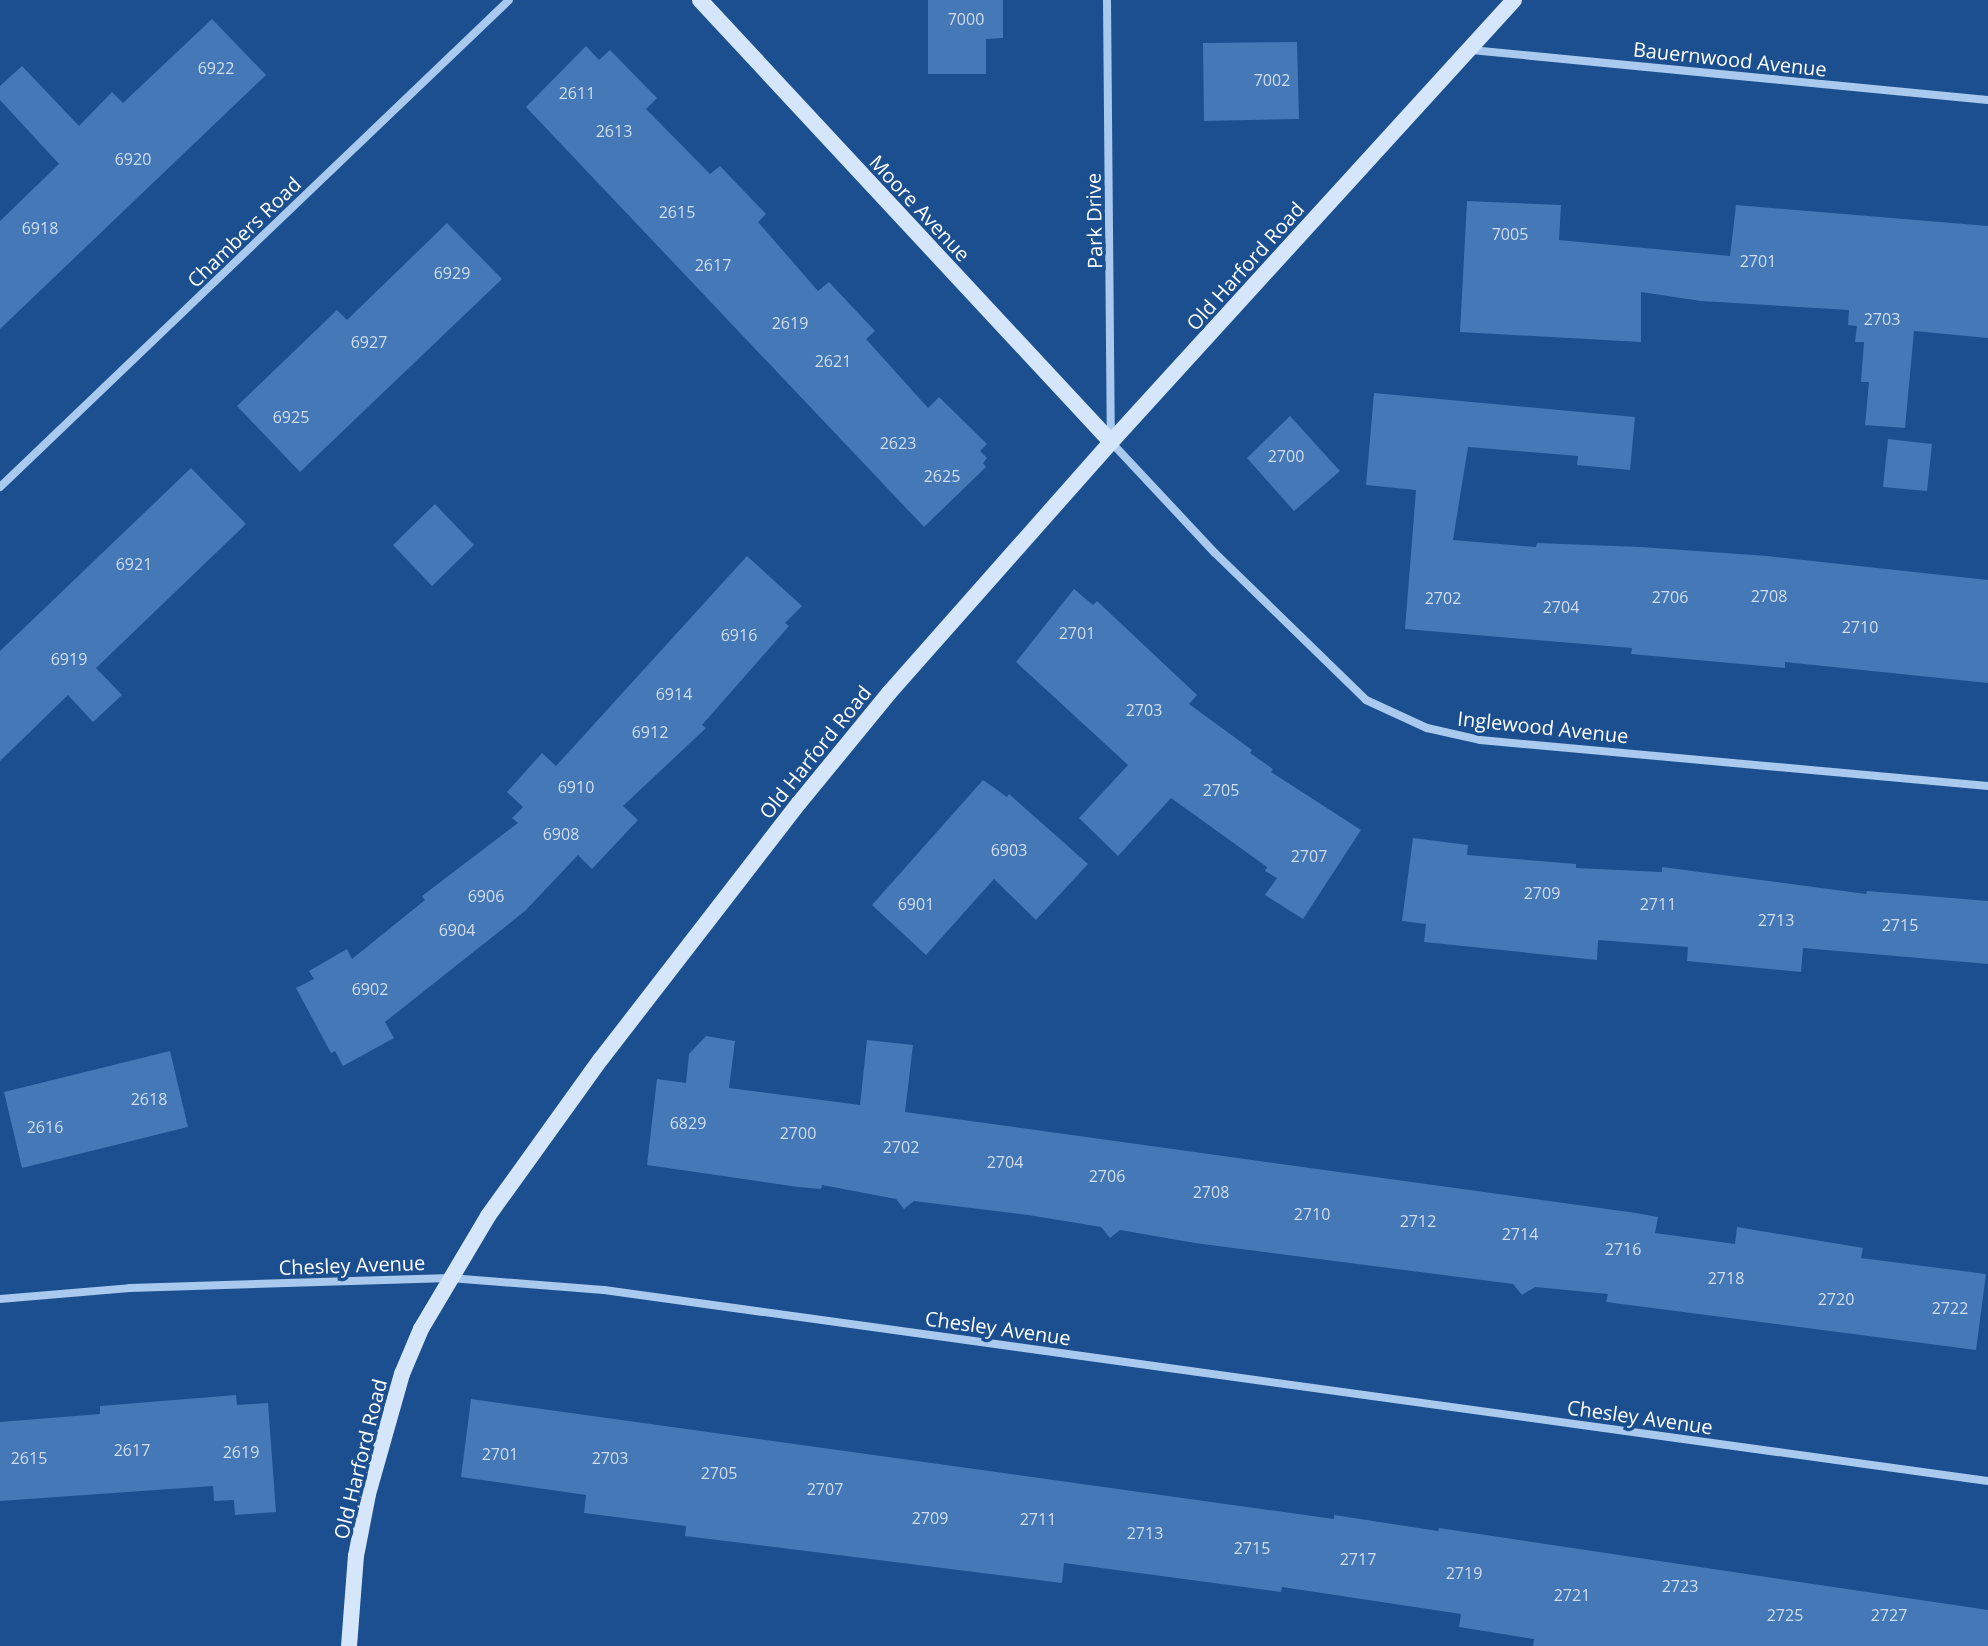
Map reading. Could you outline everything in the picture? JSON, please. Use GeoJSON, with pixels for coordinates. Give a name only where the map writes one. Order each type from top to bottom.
{"type":"FeatureCollection","features":[{"type":"Feature","properties":{"kind":"street","name":"Chambers Road"},"geometry":{"type":"LineString","coordinates":[[0,487],[509,0]]}},
{"type":"Feature","properties":{"kind":"street","name":"Moore Avenue"},"geometry":{"type":"LineString","coordinates":[[700,0],[1111,442]]}},
{"type":"Feature","properties":{"kind":"street","name":"Park Drive"},"geometry":{"type":"LineString","coordinates":[[1107,0],[1111,442]]}},
{"type":"Feature","properties":{"kind":"street","name":"Old Harford Road"},"geometry":{"type":"LineString","coordinates":[[349,1646],[356,1556],[385,1429],[421,1329],[488,1216],[592,1070],[799,803],[889,693],[1111,442],[1514,0]]}},
{"type":"Feature","properties":{"kind":"street","name":"Bauernwood Avenue"},"geometry":{"type":"LineString","coordinates":[[1469,50],[1988,100]]}},
{"type":"Feature","properties":{"kind":"street","name":"Inglewood Avenue"},"geometry":{"type":"LineString","coordinates":[[1111,442],[1215,553],[1366,700],[1427,728],[1480,740],[1988,786]]}},
{"type":"Feature","properties":{"kind":"street","name":"Chesley Avenue"},"geometry":{"type":"LineString","coordinates":[[0,1299],[130,1288],[450,1278],[620,1292],[1988,1481]]}},
{"type":"Feature","properties":{"kind":"building"},"geometry":{"type":"Polygon","coordinates":[[[928,0],[1003,0],[1003,38],[986,39],[986,74],[928,74],[928,0]]]}},
{"type":"Feature","properties":{"kind":"building"},"geometry":{"type":"Polygon","coordinates":[[[212,19],[266,75],[0,329],[0,221],[59,164],[0,100],[0,86],[22,66],[79,126],[112,92],[123,103],[212,19]]]}},
{"type":"Feature","properties":{"kind":"building"},"geometry":{"type":"Polygon","coordinates":[[[1297,42],[1299,119],[1204,121],[1203,43],[1297,42]]]}},
{"type":"Feature","properties":{"kind":"building"},"geometry":{"type":"Polygon","coordinates":[[[586,46],[599,60],[610,50],[657,98],[646,109],[710,174],[720,166],[766,214],[758,222],[818,291],[829,282],[875,331],[866,339],[928,408],[939,397],[987,444],[980,451],[987,458],[983,463],[986,467],[924,527],[526,107],[586,46]]]}},
{"type":"Feature","properties":{"kind":"building"},"geometry":{"type":"Polygon","coordinates":[[[1467,201],[1561,205],[1559,240],[1730,256],[1736,205],[1988,226],[1988,338],[1914,331],[1905,428],[1865,425],[1869,382],[1861,382],[1864,342],[1855,342],[1857,326],[1848,325],[1849,310],[1701,301],[1641,292],[1641,342],[1460,332],[1467,201]]]}},
{"type":"Feature","properties":{"kind":"building"},"geometry":{"type":"Polygon","coordinates":[[[447,223],[502,279],[300,472],[237,406],[337,310],[347,320],[447,223]]]}},
{"type":"Feature","properties":{"kind":"building"},"geometry":{"type":"Polygon","coordinates":[[[1374,393],[1635,417],[1630,470],[1577,465],[1578,456],[1468,447],[1453,540],[1536,547],[1537,543],[1641,547],[1767,556],[1988,580],[1988,683],[1785,662],[1785,668],[1631,654],[1632,648],[1405,629],[1416,490],[1366,485],[1374,393]]]}},
{"type":"Feature","properties":{"kind":"building"},"geometry":{"type":"Polygon","coordinates":[[[1290,416],[1340,471],[1294,511],[1247,458],[1290,416]]]}},
{"type":"Feature","properties":{"kind":"building"},"geometry":{"type":"Polygon","coordinates":[[[1888,439],[1932,444],[1927,491],[1883,487],[1888,439]]]}},
{"type":"Feature","properties":{"kind":"building"},"geometry":{"type":"Polygon","coordinates":[[[191,468],[246,524],[96,668],[122,695],[93,722],[68,695],[0,761],[0,651],[191,468]]]}},
{"type":"Feature","properties":{"kind":"building"},"geometry":{"type":"Polygon","coordinates":[[[435,504],[474,545],[432,586],[393,545],[435,504]]]}},
{"type":"Feature","properties":{"kind":"building"},"geometry":{"type":"Polygon","coordinates":[[[747,556],[802,606],[785,623],[789,626],[702,725],[706,728],[623,806],[638,820],[592,869],[578,855],[525,911],[385,1022],[394,1038],[343,1066],[335,1051],[331,1053],[296,988],[314,979],[309,971],[347,949],[352,959],[425,900],[422,896],[518,823],[512,818],[523,807],[507,792],[542,753],[556,766],[747,556]]]}},
{"type":"Feature","properties":{"kind":"building"},"geometry":{"type":"Polygon","coordinates":[[[1074,589],[1093,605],[1097,601],[1197,695],[1189,704],[1252,750],[1250,753],[1273,769],[1271,772],[1361,830],[1303,919],[1265,895],[1277,878],[1265,871],[1267,867],[1171,798],[1118,856],[1079,818],[1128,765],[1016,662],[1074,589]]]}},
{"type":"Feature","properties":{"kind":"building"},"geometry":{"type":"Polygon","coordinates":[[[983,780],[1007,797],[1009,794],[1088,864],[1036,920],[994,879],[926,955],[872,905],[983,780]]]}},
{"type":"Feature","properties":{"kind":"building"},"geometry":{"type":"Polygon","coordinates":[[[1413,838],[1468,845],[1467,855],[1576,864],[1576,868],[1662,872],[1662,867],[1866,894],[1867,891],[1988,901],[1988,964],[1803,948],[1801,972],[1687,961],[1688,947],[1598,940],[1597,960],[1424,942],[1426,924],[1402,921],[1413,838]]]}},
{"type":"Feature","properties":{"kind":"building"},"geometry":{"type":"Polygon","coordinates":[[[706,1036],[735,1041],[729,1088],[860,1105],[867,1040],[913,1045],[905,1112],[1636,1213],[1658,1217],[1655,1233],[1735,1244],[1737,1227],[1863,1248],[1861,1258],[1986,1274],[1976,1350],[1606,1302],[1608,1294],[1535,1287],[1522,1295],[1513,1284],[1195,1243],[1120,1230],[1110,1238],[1101,1227],[1028,1215],[914,1201],[904,1209],[896,1199],[822,1185],[821,1189],[798,1187],[647,1165],[657,1079],[686,1083],[689,1054],[706,1036]]]}},
{"type":"Feature","properties":{"kind":"building"},"geometry":{"type":"Polygon","coordinates":[[[170,1051],[188,1127],[22,1168],[4,1092],[170,1051]]]}},
{"type":"Feature","properties":{"kind":"building"},"geometry":{"type":"Polygon","coordinates":[[[236,1395],[237,1405],[268,1403],[276,1512],[235,1515],[234,1500],[214,1501],[213,1486],[0,1501],[0,1422],[100,1414],[100,1406],[236,1395]]]}},
{"type":"Feature","properties":{"kind":"building"},"geometry":{"type":"Polygon","coordinates":[[[471,1399],[1334,1519],[1334,1515],[1438,1531],[1439,1528],[1988,1610],[1988,1646],[1533,1646],[1534,1639],[1459,1627],[1461,1614],[1282,1587],[1281,1592],[1064,1563],[1062,1583],[685,1536],[686,1526],[584,1513],[586,1495],[461,1477],[471,1399]]]}}]}
